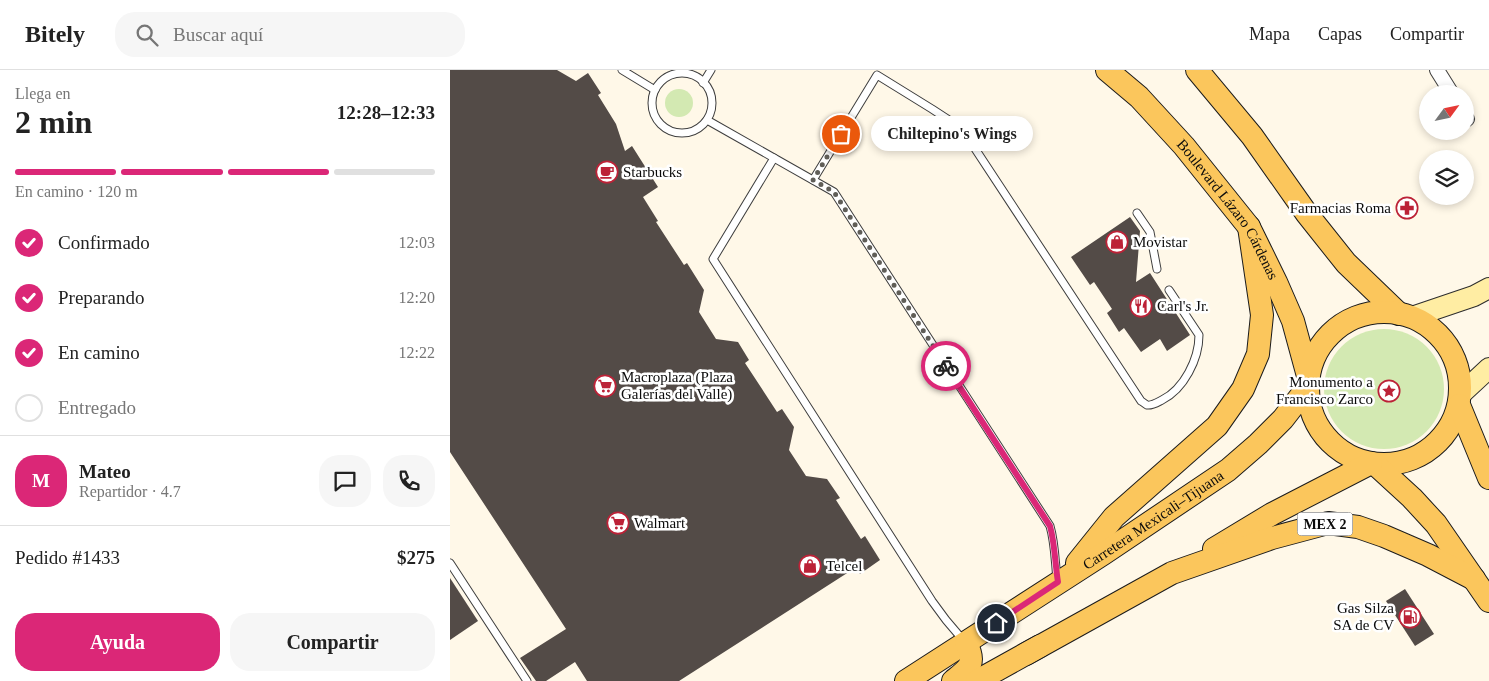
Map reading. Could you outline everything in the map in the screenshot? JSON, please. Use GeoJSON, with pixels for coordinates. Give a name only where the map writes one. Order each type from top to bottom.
{"type":"FeatureCollection","features":[{"type":"Feature","properties":{"kind":"main road","name":"Boulevard Lázaro Cárdenas"},"geometry":{"type":"LineString","coordinates":[[1107,70],[1139,97],[1184,146],[1248,227],[1276,282],[1293,321],[1307,382]]}},
{"type":"Feature","properties":{"kind":"main road"},"geometry":{"type":"LineString","coordinates":[[1197,70],[1252,136],[1307,214],[1346,263],[1406,315],[1429,327],[1443,340],[1454,357],[1459,376],[1459,400],[1451,425],[1439,442],[1422,454],[1403,462],[1373,464],[1351,457],[1333,445],[1320,429],[1311,410],[1307,382],[1313,362],[1321,346],[1332,332],[1347,322],[1364,315],[1381,312],[1406,315],[1474,296],[1489,288]]}},
{"type":"Feature","properties":{"kind":"main road"},"geometry":{"type":"LineString","coordinates":[[1062,580],[1114,517],[1217,426],[1243,389],[1258,354],[1262,315],[1248,227]]}},
{"type":"Feature","properties":{"kind":"main road"},"geometry":{"type":"LineString","coordinates":[[1459,400],[1489,368]]}},
{"type":"Feature","properties":{"kind":"main road","name":"Carretera Mexicali–Tijuana"},"geometry":{"type":"LineString","coordinates":[[906,681],[1103,554],[1228,470],[1283,419],[1307,382]]}},
{"type":"Feature","properties":{"kind":"main road"},"geometry":{"type":"LineString","coordinates":[[1459,400],[1489,478]]}},
{"type":"Feature","properties":{"kind":"main road"},"geometry":{"type":"LineString","coordinates":[[1172,573],[1272,514],[1373,464]]}},
{"type":"Feature","properties":{"kind":"main road"},"geometry":{"type":"LineString","coordinates":[[1373,464],[1412,498],[1436,524],[1474,579]]}},
{"type":"Feature","properties":{"kind":"main road","name":"MEX 2"},"geometry":{"type":"LineString","coordinates":[[978,681],[1172,573],[1272,538],[1328,523],[1358,527],[1428,555],[1474,579],[1489,601]]}},
{"type":"Feature","properties":{"kind":"main road"},"geometry":{"type":"LineString","coordinates":[[953,681],[970,665],[972,660],[966,643]]}},
{"type":"Feature","properties":{"kind":"street"},"geometry":{"type":"LineString","coordinates":[[1437,70],[1446,85]]}},
{"type":"Feature","properties":{"kind":"lane"},"geometry":{"type":"LineString","coordinates":[[622,70],[654,90]]}},
{"type":"Feature","properties":{"kind":"lane"},"geometry":{"type":"LineString","coordinates":[[703,83],[711,70]]}},
{"type":"Feature","properties":{"kind":"lane"},"geometry":{"type":"LineString","coordinates":[[682,72],[690,74],[703,83],[709,91],[712,101],[707,120],[696,130],[681,134],[663,127],[656,119],[652,110],[652,100],[654,90],[659,83],[673,74],[682,72]]}},
{"type":"Feature","properties":{"kind":"lane"},"geometry":{"type":"LineString","coordinates":[[813,180],[877,75],[955,124],[970,141],[1141,401],[1148,405],[1166,398],[1179,386],[1188,373],[1199,339],[1199,335],[1170,290]]}},
{"type":"Feature","properties":{"kind":"lane"},"geometry":{"type":"LineString","coordinates":[[707,120],[834,192],[1050,526],[1053,536],[1053,547],[1062,580]]}},
{"type":"Feature","properties":{"kind":"lane"},"geometry":{"type":"LineString","coordinates":[[774,158],[713,259],[908,564],[946,620],[966,643]]}},
{"type":"Feature","properties":{"kind":"lane"},"geometry":{"type":"LineString","coordinates":[[1137,213],[1150,232],[1157,269]]}},
{"type":"Feature","properties":{"kind":"lane"},"geometry":{"type":"LineString","coordinates":[[450,563],[527,681]]}},
{"type":"Feature","properties":{"kind":"green space"},"geometry":{"type":"Polygon","coordinates":[[[679,89],[689,93],[693,103],[689,113],[679,117],[669,113],[665,103],[669,93],[679,89]]]}},
{"type":"Feature","properties":{"kind":"green space"},"geometry":{"type":"Polygon","coordinates":[[[1384,329],[1396,330],[1407,334],[1417,339],[1426,347],[1434,356],[1439,366],[1443,377],[1443,401],[1439,412],[1434,422],[1426,431],[1417,439],[1407,444],[1396,448],[1384,449],[1372,448],[1361,444],[1351,439],[1342,431],[1334,422],[1329,412],[1325,401],[1324,389],[1325,377],[1329,366],[1334,356],[1342,347],[1351,339],[1361,334],[1372,330],[1384,329]]]}},
{"type":"Feature","properties":{"kind":"building","name":"Macroplaza (Plaza Galerías del Valle)"},"geometry":{"type":"Polygon","coordinates":[[[450,70],[557,70],[576,81],[588,73],[601,93],[598,95],[616,124],[625,151],[632,146],[658,187],[643,197],[658,221],[656,222],[684,265],[687,263],[704,290],[699,312],[716,339],[738,342],[749,360],[745,363],[777,412],[782,409],[794,427],[789,450],[806,476],[827,479],[840,498],[836,500],[861,539],[865,536],[880,560],[860,574],[855,568],[679,681],[587,681],[575,662],[546,681],[536,681],[520,658],[566,629],[450,452],[450,70]]]}},
{"type":"Feature","properties":{"kind":"building"},"geometry":{"type":"Polygon","coordinates":[[[1130,217],[1140,231],[1136,282],[1150,273],[1190,335],[1167,351],[1160,339],[1141,352],[1124,328],[1119,332],[1107,313],[1112,309],[1094,282],[1090,285],[1071,257],[1130,217]]]}},
{"type":"Feature","properties":{"kind":"building"},"geometry":{"type":"Polygon","coordinates":[[[450,578],[478,621],[450,640],[450,578]]]}},
{"type":"Feature","properties":{"kind":"building","name":"Gas Silza SA de CV"},"geometry":{"type":"Polygon","coordinates":[[[1405,589],[1434,634],[1415,646],[1386,601],[1405,589]]]}},
{"type":"Feature","properties":{"kind":"way so far"},"geometry":{"type":"LineString","coordinates":[[841,134],[813,180],[834,192],[946,366]]}},
{"type":"Feature","properties":{"kind":"place","name":"Chiltepino's Wings"},"geometry":{"type":"Point","coordinates":[841,134]}},
{"type":"Feature","properties":{"kind":"place","name":"Starbucks"},"geometry":{"type":"Point","coordinates":[607,172]}},
{"type":"Feature","properties":{"kind":"place","name":"Farmacias Roma"},"geometry":{"type":"Point","coordinates":[1407,208]}},
{"type":"Feature","properties":{"kind":"place","name":"Movistar"},"geometry":{"type":"Point","coordinates":[1117,242]}},
{"type":"Feature","properties":{"kind":"place","name":"Carl's Jr."},"geometry":{"type":"Point","coordinates":[1141,306]}},
{"type":"Feature","properties":{"kind":"place","name":"Macroplaza (Plaza Galerías del Valle)"},"geometry":{"type":"Point","coordinates":[605,386]}},
{"type":"Feature","properties":{"kind":"place","name":"Monumento a Francisco Zarco"},"geometry":{"type":"Point","coordinates":[1389,391]}},
{"type":"Feature","properties":{"kind":"place","name":"Walmart"},"geometry":{"type":"Point","coordinates":[618,523]}},
{"type":"Feature","properties":{"kind":"place","name":"Telcel"},"geometry":{"type":"Point","coordinates":[810,566]}},
{"type":"Feature","properties":{"kind":"place","name":"Gas Silza SA de CV"},"geometry":{"type":"Point","coordinates":[1410,617]}},
{"type":"Feature","properties":{"kind":"route"},"geometry":{"type":"LineString","coordinates":[[946,366],[1050,526],[1053,536],[1058,582],[996,623]]}}]}
